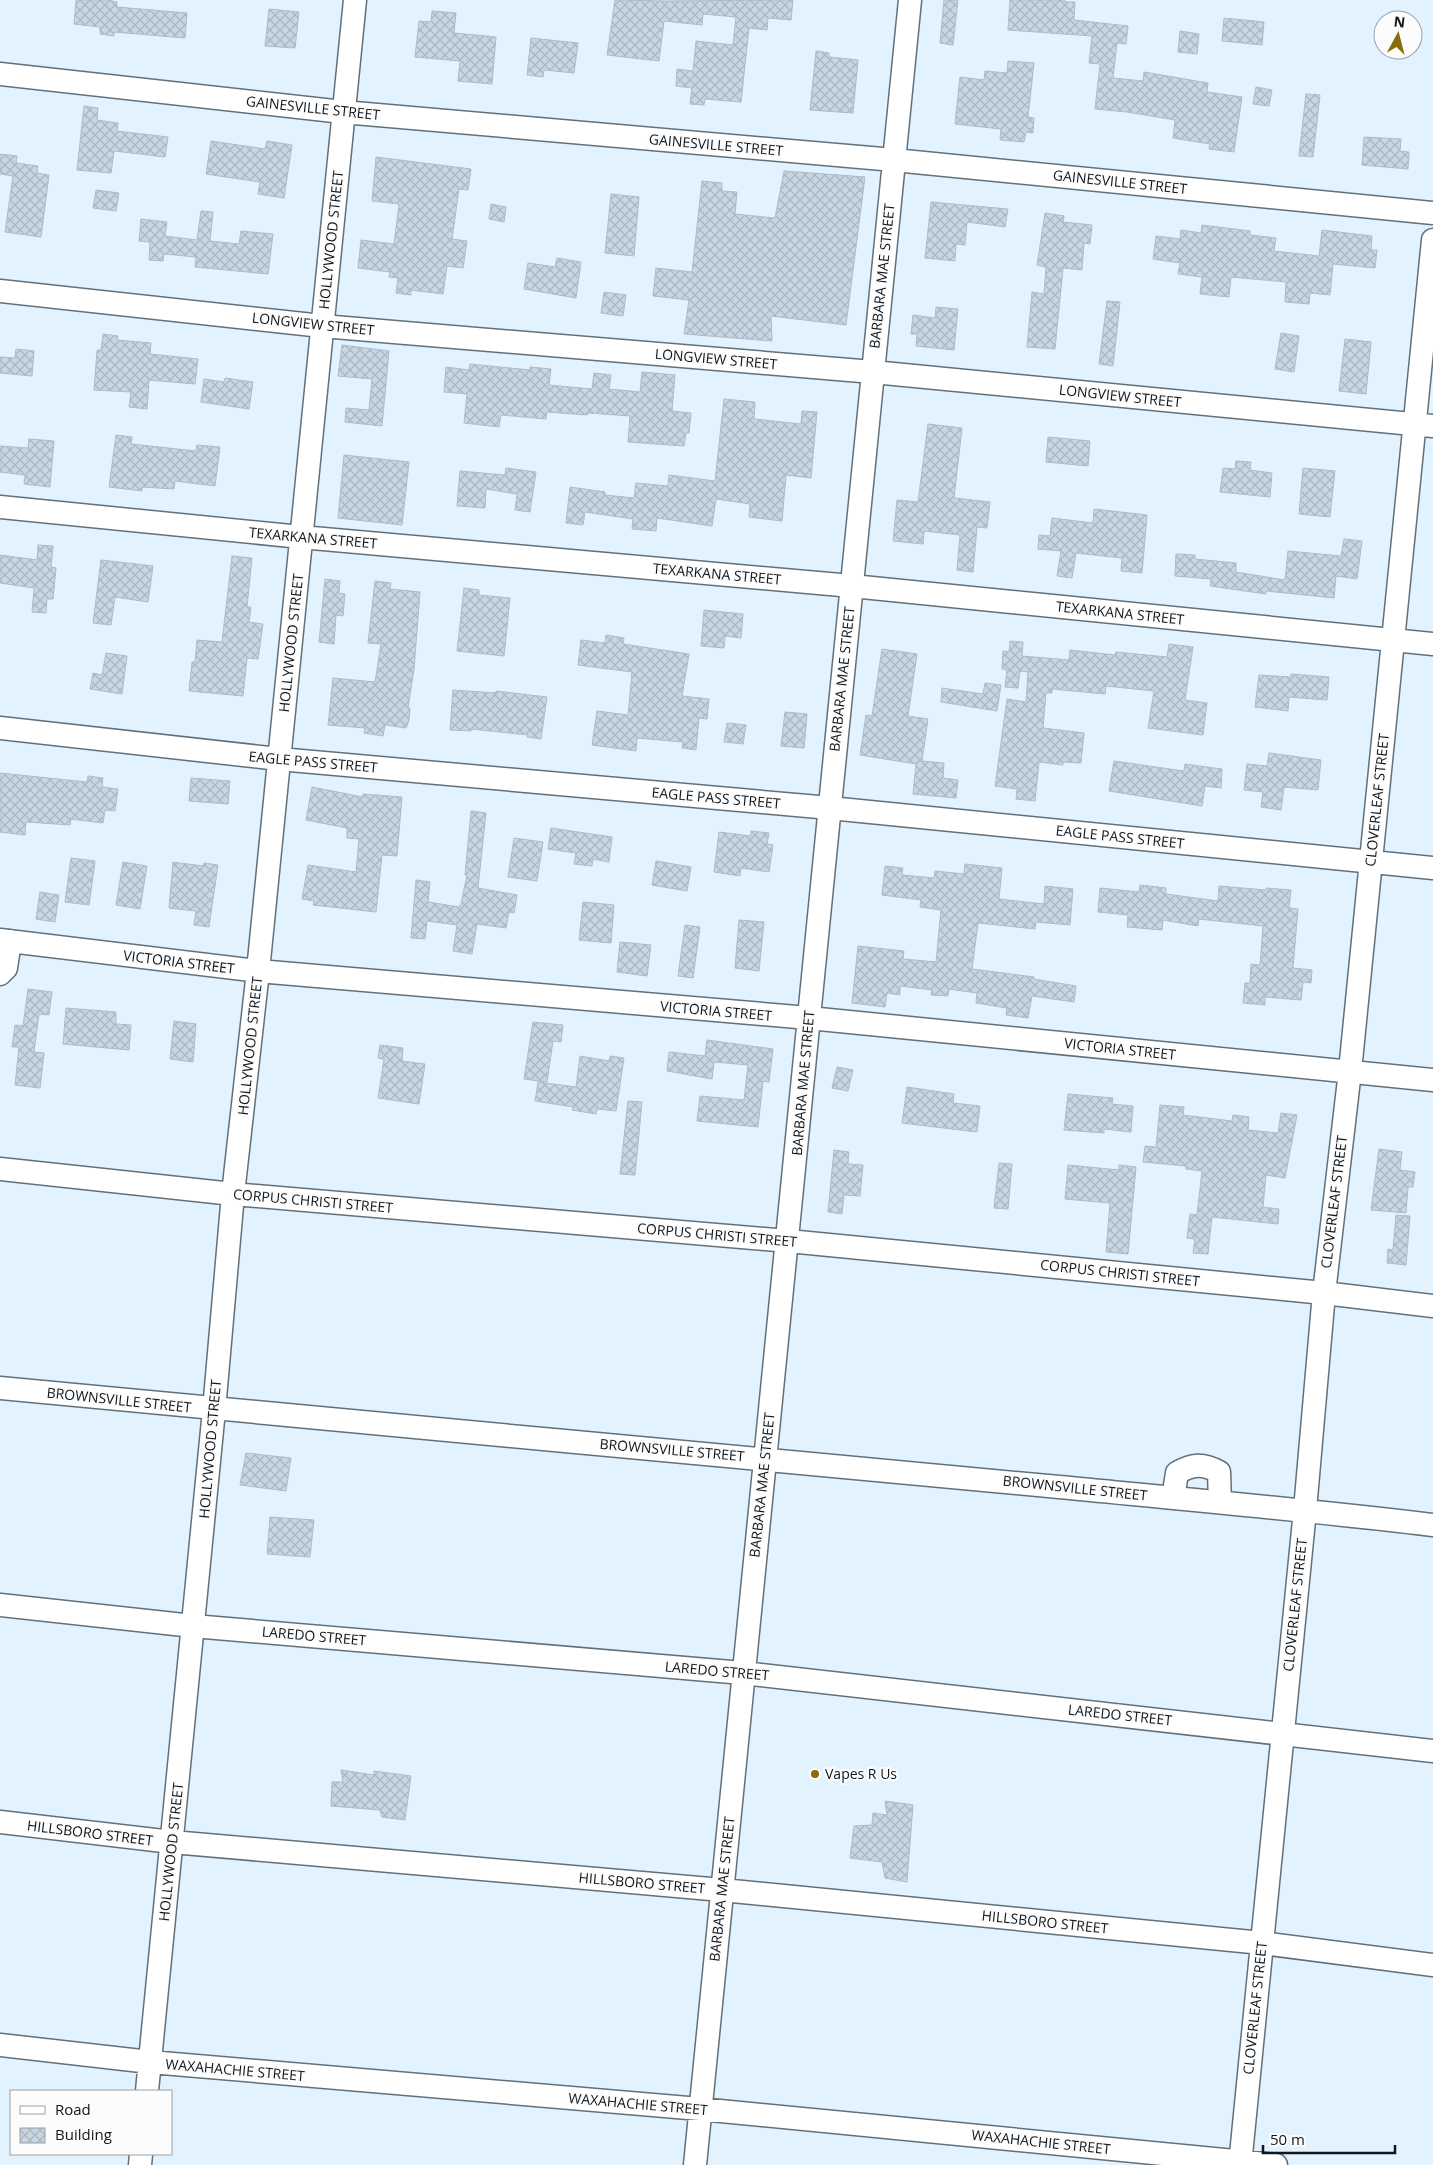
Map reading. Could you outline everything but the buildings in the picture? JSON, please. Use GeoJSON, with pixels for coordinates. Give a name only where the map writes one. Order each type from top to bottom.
{"type":"FeatureCollection","features":[{"type":"Feature","properties":{"kind":"street","name":"HOLLYWOOD STREET"},"geometry":{"type":"LineString","coordinates":[[147,2090],[214,1410],[233,1194],[258,971],[355,0]]}},
{"type":"Feature","properties":{"kind":"street","name":"BARBARA MAE STREET"},"geometry":{"type":"LineString","coordinates":[[695,2165],[910,0]]}},
{"type":"Feature","properties":{"kind":"street","name":"GAINESVILLE STREET"},"geometry":{"type":"LineString","coordinates":[[0,74],[344,112],[894,160],[1433,213]]}},
{"type":"Feature","properties":{"kind":"street","name":"CLOVERLEAF STREET"},"geometry":{"type":"LineString","coordinates":[[1240,2163],[1305,1510],[1324,1293],[1350,1071],[1393,640],[1424,426],[1433,240]]}},
{"type":"Feature","properties":{"kind":"street","name":"LONGVIEW STREET"},"geometry":{"type":"LineString","coordinates":[[0,291],[322,326],[873,372],[1424,426]]}},
{"type":"Feature","properties":{"kind":"street","name":"TEXARKANA STREET"},"geometry":{"type":"LineString","coordinates":[[0,508],[852,586],[1433,644]]}},
{"type":"Feature","properties":{"kind":"street","name":"EAGLE PASS STREET"},"geometry":{"type":"LineString","coordinates":[[0,728],[279,759],[830,808],[1433,868]]}},
{"type":"Feature","properties":{"kind":"street","name":"VICTORIA STREET"},"geometry":{"type":"LineString","coordinates":[[5,940],[258,971],[808,1018],[1433,1080]]}},
{"type":"Feature","properties":{"kind":"street"},"geometry":{"type":"LineString","coordinates":[[0,974],[6,968],[8,961],[5,940]]}},
{"type":"Feature","properties":{"kind":"street","name":"CORPUS CHRISTI STREET"},"geometry":{"type":"LineString","coordinates":[[0,1169],[233,1194],[788,1241],[1324,1293],[1433,1306]]}},
{"type":"Feature","properties":{"kind":"street","name":"BROWNSVILLE STREET"},"geometry":{"type":"LineString","coordinates":[[0,1388],[214,1410],[764,1458],[1305,1510],[1433,1525]]}},
{"type":"Feature","properties":{"kind":"street"},"geometry":{"type":"LineString","coordinates":[[1173,1498],[1177,1473],[1194,1466],[1208,1466],[1219,1472],[1220,1502]]}},
{"type":"Feature","properties":{"kind":"street","name":"LAREDO STREET"},"geometry":{"type":"LineString","coordinates":[[0,1605],[193,1626],[743,1673],[1433,1750]]}},
{"type":"Feature","properties":{"kind":"street","name":"HILLSBORO STREET"},"geometry":{"type":"LineString","coordinates":[[0,1822],[172,1842],[722,1890],[1262,1943],[1433,1965]]}},
{"type":"Feature","properties":{"kind":"street","name":"WAXAHACHIE STREET"},"geometry":{"type":"LineString","coordinates":[[0,2045],[150,2062],[700,2109],[1276,2165]]}},
{"type":"Feature","properties":{"kind":"place","name":"Vapes R Us"},"geometry":{"type":"Point","coordinates":[815,1774]}}]}
